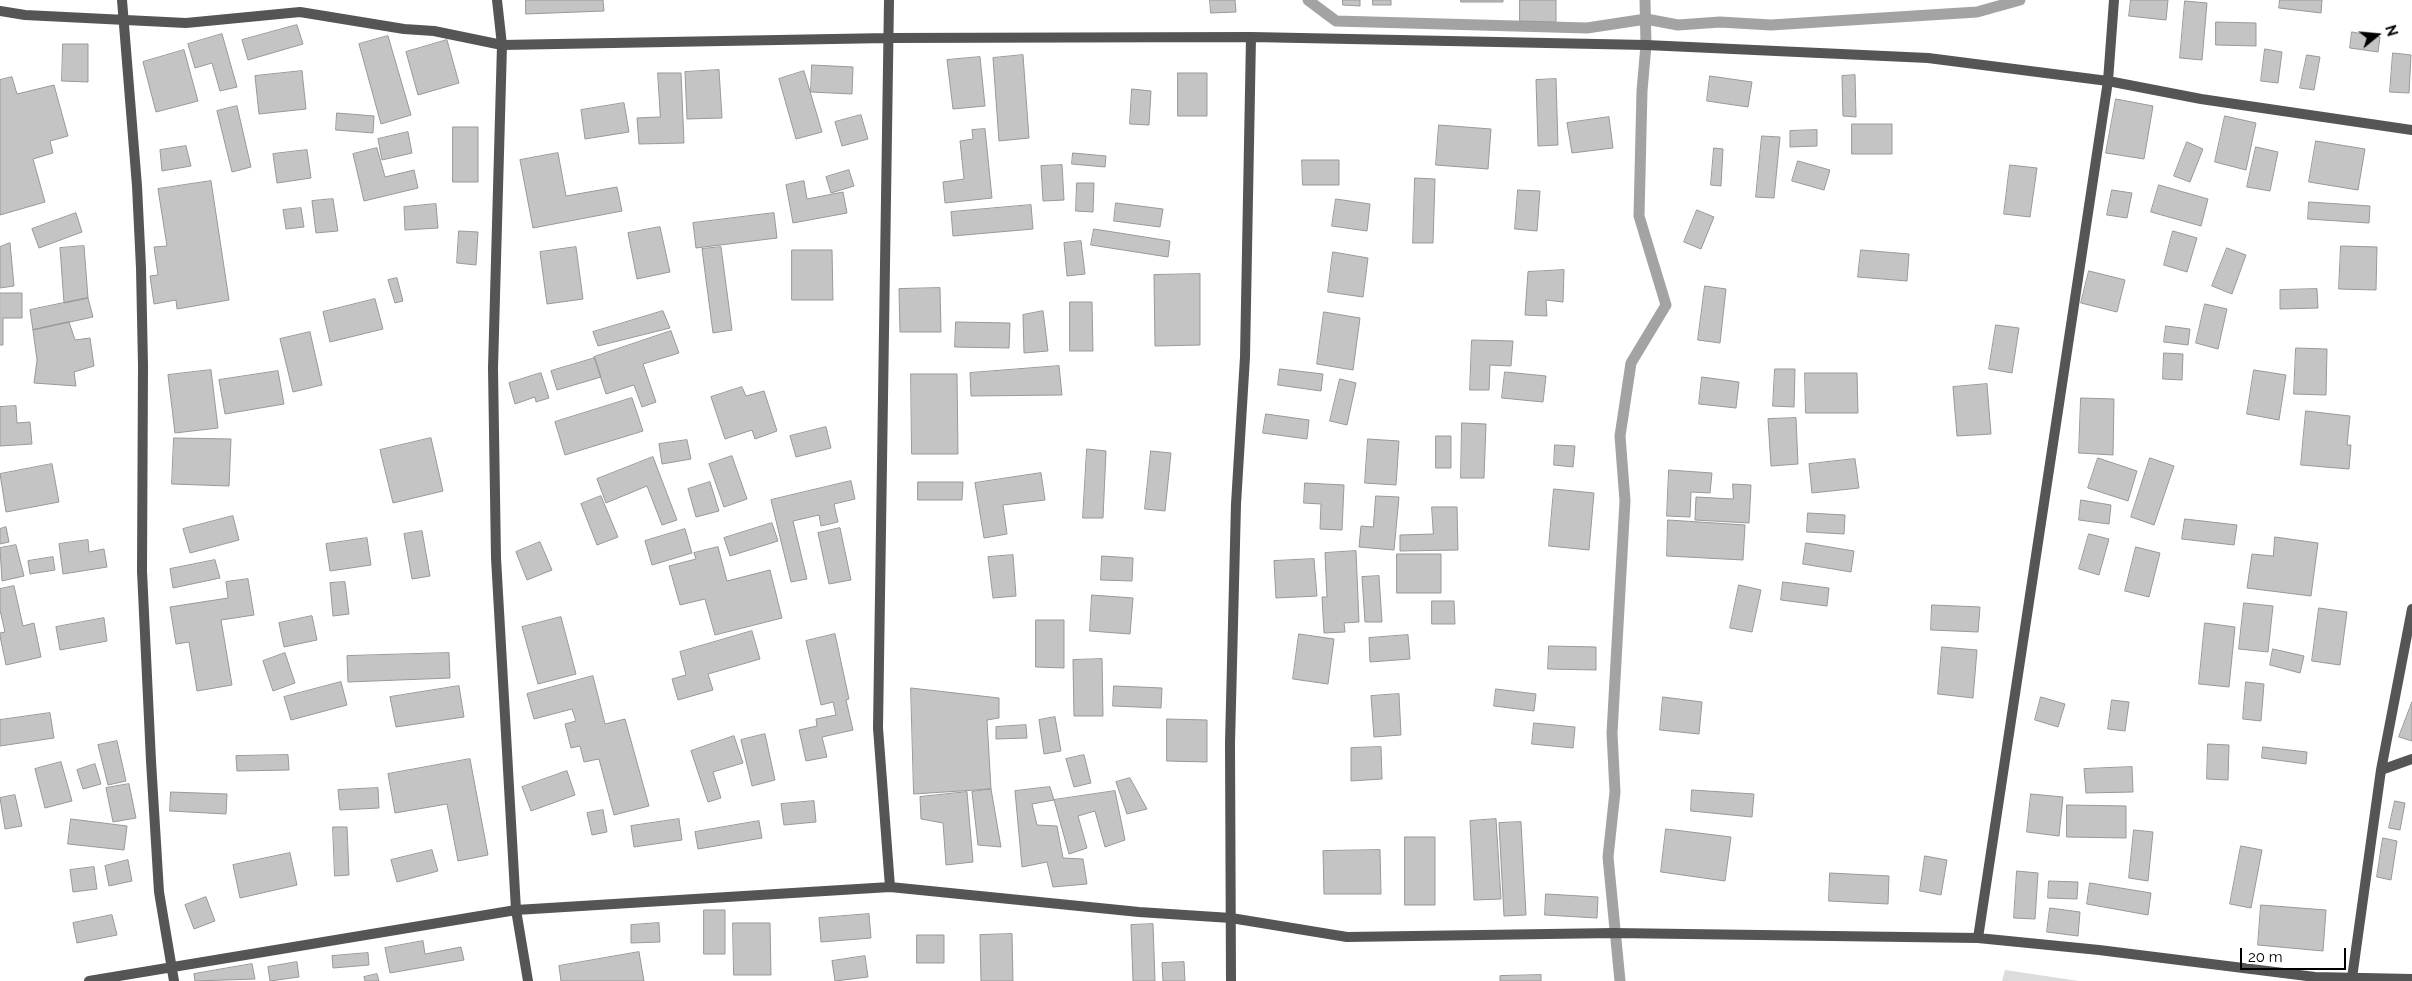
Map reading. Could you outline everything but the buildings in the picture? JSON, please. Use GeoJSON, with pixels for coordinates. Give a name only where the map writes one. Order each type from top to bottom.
{"type":"FeatureCollection","features":[{"type":"Feature","properties":{"kind":"street"},"geometry":{"type":"LineString","coordinates":[[122,0],[122,19],[137,186],[141,268],[143,366],[142,571],[151,761],[159,892],[174,981]]}},
{"type":"Feature","properties":{"kind":"street"},"geometry":{"type":"LineString","coordinates":[[497,0],[502,45],[493,368],[496,558],[516,910],[528,981]]}},
{"type":"Feature","properties":{"kind":"street"},"geometry":{"type":"LineString","coordinates":[[888,0],[878,728],[890,887]]}},
{"type":"Feature","properties":{"kind":"street"},"geometry":{"type":"LineString","coordinates":[[1978,938],[2108,81],[2114,0]]}},
{"type":"Feature","properties":{"kind":"street"},"geometry":{"type":"LineString","coordinates":[[0,11],[25,15],[186,23],[300,12],[404,29],[434,31],[502,45],[888,38],[1251,37],[1646,45],[1928,58],[2108,81],[2201,99],[2412,130]]}},
{"type":"Feature","properties":{"kind":"street"},"geometry":{"type":"LineString","coordinates":[[1231,981],[1230,743],[1236,504],[1245,357],[1251,37]]}},
{"type":"Feature","properties":{"kind":"street"},"geometry":{"type":"LineString","coordinates":[[2352,978],[2381,770],[2412,608]]}},
{"type":"Feature","properties":{"kind":"street"},"geometry":{"type":"LineString","coordinates":[[2381,770],[2412,759]]}},
{"type":"Feature","properties":{"kind":"street"},"geometry":{"type":"LineString","coordinates":[[89,981],[516,910],[890,887],[1140,912],[1231,918],[1347,936],[1614,933],[1978,938],[2099,950],[2314,979],[2412,980]]}},
{"type":"Feature","properties":{"kind":"shaded area"},"geometry":{"type":"Polygon","coordinates":[[[2005,970],[2079,981],[2002,981],[2005,970]]]}},
{"type":"Feature","properties":{"kind":"waterway"},"geometry":{"type":"LineString","coordinates":[[1308,0],[1336,21],[1587,28],[1646,19],[1678,25],[1720,22],[1771,25],[1977,12],[2020,0]]}},
{"type":"Feature","properties":{"kind":"waterway"},"geometry":{"type":"LineString","coordinates":[[1620,981],[1608,857],[1615,792],[1612,733],[1625,501],[1620,436],[1631,363],[1666,305],[1639,216],[1642,91],[1646,45],[1645,0]]}}]}
